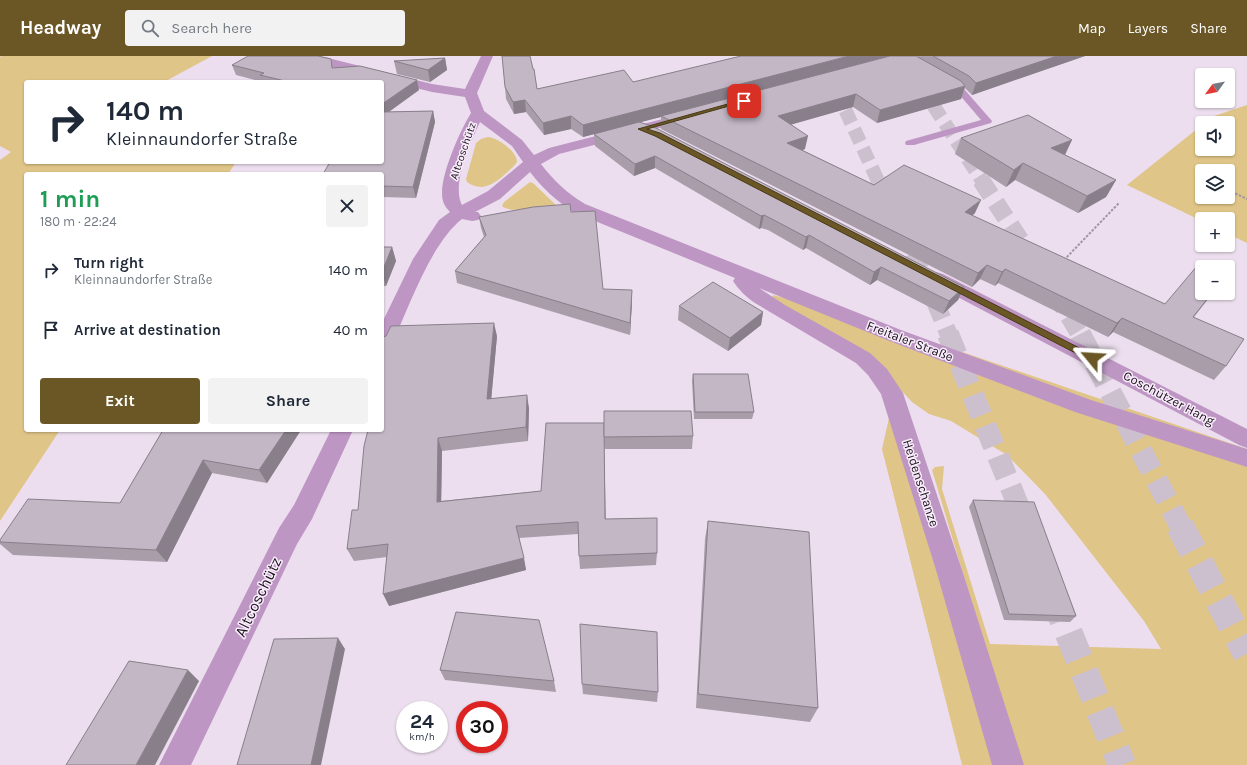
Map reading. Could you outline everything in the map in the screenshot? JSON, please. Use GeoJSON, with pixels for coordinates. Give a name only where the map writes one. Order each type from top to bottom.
{"type":"FeatureCollection","features":[{"type":"Feature","properties":{"kind":"street"},"geometry":{"type":"LineString","coordinates":[[304,56],[432,88],[453,92],[470,93]]}},
{"type":"Feature","properties":{"kind":"street"},"geometry":{"type":"LineString","coordinates":[[478,114],[470,93],[482,70],[487,56]]}},
{"type":"Feature","properties":{"kind":"street"},"geometry":{"type":"LineString","coordinates":[[384,340],[422,259],[445,224],[459,213],[494,195],[532,162],[554,151],[702,112]]}},
{"type":"Feature","properties":{"kind":"street","name":"Altcoschütz"},"geometry":{"type":"LineString","coordinates":[[459,213],[451,200],[452,183],[470,126],[478,114],[517,143],[542,177],[568,201],[579,208]]}},
{"type":"Feature","properties":{"kind":"street"},"geometry":{"type":"LineString","coordinates":[[641,129],[664,138]]}},
{"type":"Feature","properties":{"kind":"street"},"geometry":{"type":"LineString","coordinates":[[551,210],[579,208]]}},
{"type":"Feature","properties":{"kind":"street","name":"Freitaler Straße"},"geometry":{"type":"LineString","coordinates":[[579,208],[894,335],[1083,406],[1247,458]]}},
{"type":"Feature","properties":{"kind":"street"},"geometry":{"type":"LineString","coordinates":[[459,213],[477,216],[490,216]]}},
{"type":"Feature","properties":{"kind":"street","name":"Coschützer Hang"},"geometry":{"type":"LineString","coordinates":[[918,268],[1247,439]]}},
{"type":"Feature","properties":{"kind":"street","name":"Heidenschanze"},"geometry":{"type":"LineString","coordinates":[[738,273],[745,288],[770,304],[843,345],[863,359],[878,371],[892,394],[949,570],[1008,765]]}},
{"type":"Feature","properties":{"kind":"street","name":"Altcoschütz"},"geometry":{"type":"LineString","coordinates":[[175,765],[288,536],[303,512],[341,432]]}},
{"type":"Feature","properties":{"kind":"lane"},"geometry":{"type":"LineString","coordinates":[[910,143],[987,121],[961,91],[936,77]]}},
{"type":"Feature","properties":{"kind":"path"},"geometry":{"type":"LineString","coordinates":[[1235,193],[1247,199]]}},
{"type":"Feature","properties":{"kind":"path"},"geometry":{"type":"LineString","coordinates":[[1059,265],[1120,203]]}},
{"type":"Feature","properties":{"kind":"shaded area"},"geometry":{"type":"Polygon","coordinates":[[[212,56],[168,80],[24,80],[24,164],[235,164],[229,172],[24,172],[24,432],[59,432],[0,521],[0,160],[11,152],[0,146],[0,57],[212,56]]]}},
{"type":"Feature","properties":{"kind":"shaded area"},"geometry":{"type":"Polygon","coordinates":[[[1247,105],[1247,243],[1235,237],[1235,212],[1195,212],[1195,218],[1127,185],[1195,131],[1195,156],[1235,156],[1235,116],[1214,116],[1247,105]]]}},
{"type":"Feature","properties":{"kind":"shaded area"},"geometry":{"type":"Polygon","coordinates":[[[488,137],[507,146],[514,154],[517,162],[495,182],[486,186],[477,187],[467,182],[466,179],[476,143],[481,139],[488,137]]]}},
{"type":"Feature","properties":{"kind":"shaded area"},"geometry":{"type":"Polygon","coordinates":[[[530,182],[533,183],[556,205],[518,210],[512,210],[502,206],[504,202],[530,182]]]}},
{"type":"Feature","properties":{"kind":"shaded area"},"geometry":{"type":"Polygon","coordinates":[[[773,295],[886,326],[1247,449],[1247,765],[1020,765],[932,470],[935,467],[944,466],[942,489],[990,644],[1161,649],[1144,621],[1045,494],[1007,455],[951,421],[929,414],[912,402],[897,386],[772,298],[773,295]]]}},
{"type":"Feature","properties":{"kind":"shaded area"},"geometry":{"type":"Polygon","coordinates":[[[891,409],[995,765],[962,765],[882,449],[891,409]]]}},
{"type":"Feature","properties":{"kind":"building"},"geometry":{"type":"Polygon","coordinates":[[[248,56],[318,56],[331,59],[332,68],[360,66],[417,80],[384,103],[384,80],[281,80],[260,75],[264,73],[232,65],[248,56]]]}},
{"type":"Feature","properties":{"kind":"building"},"geometry":{"type":"Polygon","coordinates":[[[502,56],[530,56],[534,69],[537,89],[624,70],[633,82],[741,56],[849,56],[583,125],[571,116],[543,123],[525,100],[513,102],[505,87],[502,56]]]}},
{"type":"Feature","properties":{"kind":"building"},"geometry":{"type":"Polygon","coordinates":[[[890,56],[916,56],[961,81],[965,86],[880,110],[856,94],[778,116],[808,136],[787,143],[874,185],[904,165],[981,200],[965,212],[1165,304],[1195,268],[1195,300],[1206,300],[1193,317],[1244,339],[1226,366],[1122,318],[1117,323],[1005,269],[1002,272],[987,265],[978,273],[661,116],[890,56]]]}},
{"type":"Feature","properties":{"kind":"building"},"geometry":{"type":"Polygon","coordinates":[[[933,56],[1057,56],[976,83],[969,76],[933,56]]]}},
{"type":"Feature","properties":{"kind":"building"},"geometry":{"type":"Polygon","coordinates":[[[445,58],[428,70],[394,61],[445,58]]]}},
{"type":"Feature","properties":{"kind":"building"},"geometry":{"type":"Polygon","coordinates":[[[433,111],[413,187],[384,186],[384,172],[324,172],[329,164],[384,164],[384,112],[433,111]]]}},
{"type":"Feature","properties":{"kind":"building"},"geometry":{"type":"Polygon","coordinates":[[[1028,115],[1072,140],[1051,148],[1116,180],[1087,196],[1023,163],[1014,170],[961,138],[1028,115]]]}},
{"type":"Feature","properties":{"kind":"building"},"geometry":{"type":"Polygon","coordinates":[[[639,122],[652,126],[964,287],[949,301],[881,267],[874,272],[809,235],[806,237],[764,215],[761,216],[655,156],[635,164],[594,134],[639,122]]]}},
{"type":"Feature","properties":{"kind":"building"},"geometry":{"type":"Polygon","coordinates":[[[570,204],[571,212],[595,211],[603,289],[632,290],[630,323],[455,271],[486,235],[479,217],[533,207],[570,204]]]}},
{"type":"Feature","properties":{"kind":"building"},"geometry":{"type":"Polygon","coordinates":[[[384,247],[392,247],[384,267],[384,247]]]}},
{"type":"Feature","properties":{"kind":"building"},"geometry":{"type":"Polygon","coordinates":[[[713,282],[763,312],[730,338],[679,306],[713,282]]]}},
{"type":"Feature","properties":{"kind":"building"},"geometry":{"type":"Polygon","coordinates":[[[494,323],[487,399],[527,395],[526,427],[438,438],[437,502],[541,491],[546,423],[604,423],[605,519],[657,518],[657,553],[579,556],[578,522],[516,526],[524,558],[383,594],[388,544],[347,549],[352,510],[358,510],[364,446],[368,432],[384,432],[384,336],[386,336],[391,326],[494,323]]]}},
{"type":"Feature","properties":{"kind":"building"},"geometry":{"type":"Polygon","coordinates":[[[693,374],[748,374],[754,412],[695,412],[693,374]]]}},
{"type":"Feature","properties":{"kind":"building"},"geometry":{"type":"Polygon","coordinates":[[[604,411],[691,411],[693,436],[604,437],[604,411]]]}},
{"type":"Feature","properties":{"kind":"building"},"geometry":{"type":"Polygon","coordinates":[[[162,432],[285,432],[259,470],[203,460],[156,550],[0,542],[28,499],[120,503],[162,432]]]}},
{"type":"Feature","properties":{"kind":"building"},"geometry":{"type":"Polygon","coordinates":[[[973,500],[1034,502],[1076,616],[1009,614],[973,500]]]}},
{"type":"Feature","properties":{"kind":"building"},"geometry":{"type":"Polygon","coordinates":[[[708,521],[809,532],[818,708],[698,694],[708,521]]]}},
{"type":"Feature","properties":{"kind":"building"},"geometry":{"type":"Polygon","coordinates":[[[456,612],[539,620],[554,681],[440,670],[456,612]]]}},
{"type":"Feature","properties":{"kind":"building"},"geometry":{"type":"Polygon","coordinates":[[[580,624],[657,632],[658,692],[582,684],[580,624]]]}},
{"type":"Feature","properties":{"kind":"building"},"geometry":{"type":"Polygon","coordinates":[[[338,638],[311,765],[237,765],[274,639],[338,638]]]}},
{"type":"Feature","properties":{"kind":"building"},"geometry":{"type":"Polygon","coordinates":[[[129,661],[188,670],[136,765],[66,765],[129,661]]]}},
{"type":"Feature","properties":{"kind":"tunnel"},"geometry":{"type":"LineString","coordinates":[[814,56],[832,81],[878,181]]}},
{"type":"Feature","properties":{"kind":"tunnel"},"geometry":{"type":"LineString","coordinates":[[895,56],[919,83],[982,181]]}},
{"type":"Feature","properties":{"kind":"tunnel"},"geometry":{"type":"LineString","coordinates":[[878,180],[949,335]]}},
{"type":"Feature","properties":{"kind":"tunnel"},"geometry":{"type":"LineString","coordinates":[[981,180],[1034,261]]}},
{"type":"Feature","properties":{"kind":"tunnel"},"geometry":{"type":"LineString","coordinates":[[1055,293],[1080,335]]}},
{"type":"Feature","properties":{"kind":"tunnel"},"geometry":{"type":"LineString","coordinates":[[948,334],[1027,527]]}},
{"type":"Feature","properties":{"kind":"tunnel"},"geometry":{"type":"LineString","coordinates":[[1080,334],[1181,527]]}},
{"type":"Feature","properties":{"kind":"tunnel"},"geometry":{"type":"LineString","coordinates":[[1180,526],[1247,654]]}},
{"type":"Feature","properties":{"kind":"tunnel"},"geometry":{"type":"LineString","coordinates":[[1053,594],[1122,765]]}},
{"type":"Feature","properties":{"kind":"route"},"geometry":{"type":"LineString","coordinates":[[744,101],[641,129],[658,134],[1092,358]]}}]}
